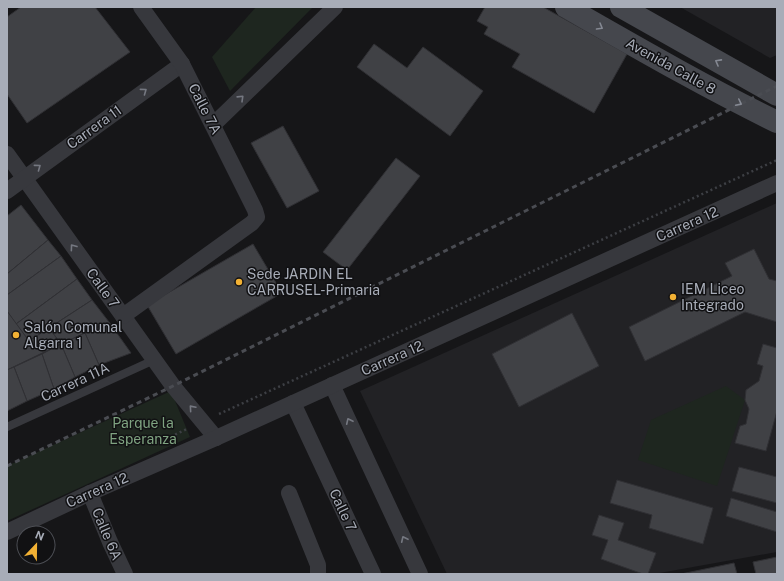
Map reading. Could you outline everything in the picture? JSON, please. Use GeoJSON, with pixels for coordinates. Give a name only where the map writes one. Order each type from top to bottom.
{"type":"FeatureCollection","features":[{"type":"Feature","properties":{"kind":"main road","name":"Avenida Calle 8"},"geometry":{"type":"LineString","coordinates":[[566,7],[647,54],[777,122]]}},
{"type":"Feature","properties":{"kind":"main road","name":"Avenida Calle 8"},"geometry":{"type":"LineString","coordinates":[[621,7],[777,95]]}},
{"type":"Feature","properties":{"kind":"street","name":"Calle 7A"},"geometry":{"type":"LineString","coordinates":[[123,316],[252,223],[257,217],[256,210],[182,64],[141,7]]}},
{"type":"Feature","properties":{"kind":"street"},"geometry":{"type":"LineString","coordinates":[[213,125],[335,7]]}},
{"type":"Feature","properties":{"kind":"street","name":"Carrera 11"},"geometry":{"type":"LineString","coordinates":[[7,191],[182,64]]}},
{"type":"Feature","properties":{"kind":"street","name":"Calle 7"},"geometry":{"type":"LineString","coordinates":[[7,154],[173,386],[216,438]]}},
{"type":"Feature","properties":{"kind":"street","name":"Carrera 12"},"geometry":{"type":"LineString","coordinates":[[7,532],[90,493],[216,438],[777,183]]}},
{"type":"Feature","properties":{"kind":"street"},"geometry":{"type":"LineString","coordinates":[[332,385],[420,574]]}},
{"type":"Feature","properties":{"kind":"street","name":"Calle 7"},"geometry":{"type":"LineString","coordinates":[[293,403],[373,574]]}},
{"type":"Feature","properties":{"kind":"street","name":"Calle 6A"},"geometry":{"type":"LineString","coordinates":[[90,493],[125,574]]}},
{"type":"Feature","properties":{"kind":"street"},"geometry":{"type":"LineString","coordinates":[[289,493],[318,565],[318,574]]}},
{"type":"Feature","properties":{"kind":"lane","name":"Carrera 11A"},"geometry":{"type":"LineString","coordinates":[[7,427],[154,360]]}},
{"type":"Feature","properties":{"kind":"path"},"geometry":{"type":"LineString","coordinates":[[204,422],[777,160]]}},
{"type":"Feature","properties":{"kind":"shaded area"},"geometry":{"type":"Polygon","coordinates":[[[680,7],[777,7],[777,55],[770,58],[680,7]]]}},
{"type":"Feature","properties":{"kind":"shaded area","name":"IEM Liceo Integrado"},"geometry":{"type":"Polygon","coordinates":[[[777,203],[777,552],[654,574],[447,574],[360,391],[777,203]]]}},
{"type":"Feature","properties":{"kind":"green space"},"geometry":{"type":"Polygon","coordinates":[[[256,7],[313,7],[230,91],[212,57],[256,7]]]}},
{"type":"Feature","properties":{"kind":"green space"},"geometry":{"type":"Polygon","coordinates":[[[726,386],[745,400],[717,486],[638,460],[651,420],[726,386]]]}},
{"type":"Feature","properties":{"kind":"green space","name":"Parque la Esperanza"},"geometry":{"type":"Polygon","coordinates":[[[171,391],[190,437],[7,521],[7,466],[171,391]]]}},
{"type":"Feature","properties":{"kind":"building"},"geometry":{"type":"Polygon","coordinates":[[[21,7],[95,7],[130,52],[27,123],[7,94],[7,17],[21,7]]]}},
{"type":"Feature","properties":{"kind":"building"},"geometry":{"type":"Polygon","coordinates":[[[485,7],[543,7],[627,54],[594,113],[512,67],[520,54],[484,34],[488,27],[477,21],[485,7]]]}},
{"type":"Feature","properties":{"kind":"building"},"geometry":{"type":"Polygon","coordinates":[[[374,44],[407,68],[423,47],[483,91],[450,136],[357,67],[374,44]]]}},
{"type":"Feature","properties":{"kind":"building"},"geometry":{"type":"Polygon","coordinates":[[[283,126],[319,191],[287,208],[251,143],[283,126]]]}},
{"type":"Feature","properties":{"kind":"building"},"geometry":{"type":"Polygon","coordinates":[[[396,158],[420,176],[347,270],[323,252],[396,158]]]}},
{"type":"Feature","properties":{"kind":"building"},"geometry":{"type":"Polygon","coordinates":[[[21,205],[48,240],[7,274],[7,216],[21,205]]]}},
{"type":"Feature","properties":{"kind":"building"},"geometry":{"type":"Polygon","coordinates":[[[48,240],[61,256],[7,295],[7,274],[48,240]]]}},
{"type":"Feature","properties":{"kind":"building"},"geometry":{"type":"Polygon","coordinates":[[[253,244],[282,293],[176,354],[147,305],[253,244]]]}},
{"type":"Feature","properties":{"kind":"building"},"geometry":{"type":"Polygon","coordinates":[[[754,249],[769,279],[777,281],[777,322],[745,312],[645,361],[629,327],[732,276],[725,263],[754,249]]]}},
{"type":"Feature","properties":{"kind":"building"},"geometry":{"type":"Polygon","coordinates":[[[61,256],[77,279],[16,324],[7,311],[7,295],[61,256]]]}},
{"type":"Feature","properties":{"kind":"building"},"geometry":{"type":"Polygon","coordinates":[[[77,279],[92,300],[29,341],[16,324],[77,279]]]}},
{"type":"Feature","properties":{"kind":"building"},"geometry":{"type":"Polygon","coordinates":[[[92,300],[109,322],[61,344],[49,328],[92,300]]]}},
{"type":"Feature","properties":{"kind":"building","name":"Salón Comunal Algarra 1"},"geometry":{"type":"Polygon","coordinates":[[[7,311],[29,341],[49,328],[61,344],[7,370],[7,311]]]}},
{"type":"Feature","properties":{"kind":"building"},"geometry":{"type":"Polygon","coordinates":[[[572,313],[599,366],[519,407],[492,354],[572,313]]]}},
{"type":"Feature","properties":{"kind":"building"},"geometry":{"type":"Polygon","coordinates":[[[109,322],[131,353],[99,365],[85,333],[109,322]]]}},
{"type":"Feature","properties":{"kind":"building"},"geometry":{"type":"Polygon","coordinates":[[[85,333],[99,365],[75,377],[61,344],[85,333]]]}},
{"type":"Feature","properties":{"kind":"building"},"geometry":{"type":"Polygon","coordinates":[[[61,344],[75,377],[54,389],[42,354],[61,344]]]}},
{"type":"Feature","properties":{"kind":"building"},"geometry":{"type":"Polygon","coordinates":[[[763,344],[777,348],[777,411],[766,451],[735,443],[740,426],[746,424],[749,409],[745,400],[746,390],[759,381],[763,366],[757,364],[763,344]]]}},
{"type":"Feature","properties":{"kind":"building"},"geometry":{"type":"Polygon","coordinates":[[[42,354],[54,389],[27,401],[14,367],[42,354]]]}},
{"type":"Feature","properties":{"kind":"building"},"geometry":{"type":"Polygon","coordinates":[[[14,367],[27,401],[7,411],[7,370],[14,367]]]}},
{"type":"Feature","properties":{"kind":"building"},"geometry":{"type":"Polygon","coordinates":[[[739,467],[777,477],[777,503],[732,491],[739,467]]]}},
{"type":"Feature","properties":{"kind":"building"},"geometry":{"type":"Polygon","coordinates":[[[617,480],[713,508],[703,544],[649,528],[652,515],[610,503],[617,480]]]}},
{"type":"Feature","properties":{"kind":"building"},"geometry":{"type":"Polygon","coordinates":[[[731,498],[777,512],[777,532],[726,516],[731,498]]]}},
{"type":"Feature","properties":{"kind":"building"},"geometry":{"type":"Polygon","coordinates":[[[599,515],[624,523],[618,540],[656,553],[648,574],[643,574],[601,559],[608,540],[592,535],[599,515]]]}},
{"type":"Feature","properties":{"kind":"building"},"geometry":{"type":"Polygon","coordinates":[[[777,557],[777,574],[756,574],[753,562],[777,557]]]}},
{"type":"Feature","properties":{"kind":"building"},"geometry":{"type":"Polygon","coordinates":[[[734,563],[737,574],[681,574],[734,563]]]}},
{"type":"Feature","properties":{"kind":"railway"},"geometry":{"type":"LineString","coordinates":[[7,466],[173,386],[777,86]]}},
{"type":"Feature","properties":{"kind":"place","name":"Sede JARDIN EL CARRUSEL-Primaria"},"geometry":{"type":"Point","coordinates":[239,282]}},
{"type":"Feature","properties":{"kind":"place","name":"IEM Liceo Integrado"},"geometry":{"type":"Point","coordinates":[673,297]}},
{"type":"Feature","properties":{"kind":"place","name":"Salón Comunal Algarra 1"},"geometry":{"type":"Point","coordinates":[16,335]}}]}
